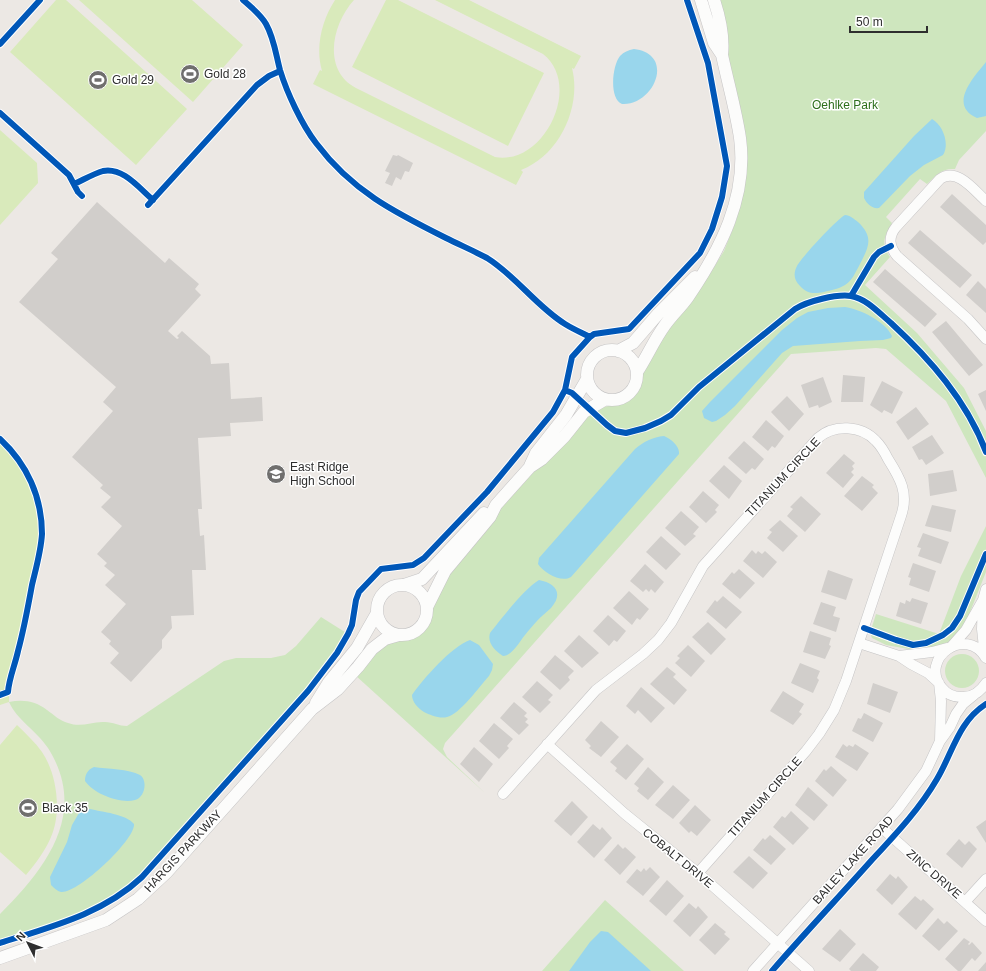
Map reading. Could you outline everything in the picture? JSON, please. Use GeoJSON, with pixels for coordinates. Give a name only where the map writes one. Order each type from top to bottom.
{"type":"FeatureCollection","features":[{"type":"Feature","properties":{"kind":"street"},"geometry":{"type":"LineString","coordinates":[[701,0],[714,43],[722,55]]}},
{"type":"Feature","properties":{"kind":"street"},"geometry":{"type":"LineString","coordinates":[[586,379],[592,392],[604,400],[613,401],[628,395],[633,388],[637,372],[656,339],[666,323],[687,298],[721,244],[731,218],[738,189],[740,139],[722,55],[724,42],[714,0]]}},
{"type":"Feature","properties":{"kind":"street"},"geometry":{"type":"LineString","coordinates":[[986,201],[958,176],[950,174],[944,176],[896,227],[890,240],[891,248],[898,256],[968,319],[986,339]]}},
{"type":"Feature","properties":{"kind":"street"},"geometry":{"type":"LineString","coordinates":[[618,351],[633,343],[658,314],[708,265]]}},
{"type":"Feature","properties":{"kind":"street"},"geometry":{"type":"LineString","coordinates":[[530,468],[536,453],[566,415],[586,379],[589,364],[595,357],[607,351],[618,351],[625,354],[630,359],[635,365],[637,372]]}},
{"type":"Feature","properties":{"kind":"street"},"geometry":{"type":"LineString","coordinates":[[427,607],[424,598],[413,587],[396,585],[388,589],[380,598],[377,606],[377,613],[379,621],[384,628],[399,635],[414,632],[420,627],[424,621],[427,607],[445,571],[490,517],[496,505],[530,468],[564,437],[584,412],[604,400]]}},
{"type":"Feature","properties":{"kind":"street","name":"TITANIUM CIRCLE"},"geometry":{"type":"LineString","coordinates":[[503,794],[596,690],[644,654],[658,640],[671,623],[694,579],[708,560],[818,438],[827,432],[839,428],[858,430],[868,434],[876,440],[898,474],[904,492],[903,512],[838,701],[816,739],[698,872]]}},
{"type":"Feature","properties":{"kind":"street"},"geometry":{"type":"LineString","coordinates":[[404,585],[422,579],[484,512],[496,505]]}},
{"type":"Feature","properties":{"kind":"street"},"geometry":{"type":"LineString","coordinates":[[986,589],[983,600],[982,629],[986,658]]}},
{"type":"Feature","properties":{"kind":"street"},"geometry":{"type":"LineString","coordinates":[[951,647],[966,630],[983,600]]}},
{"type":"Feature","properties":{"kind":"street","name":"HARGIS PARKWAY"},"geometry":{"type":"LineString","coordinates":[[312,709],[328,682],[357,648],[377,613]]}},
{"type":"Feature","properties":{"kind":"street","name":"HARGIS PARKWAY"},"geometry":{"type":"LineString","coordinates":[[0,958],[106,920],[138,899],[167,872],[312,709],[338,689],[372,649],[385,639],[399,635]]}},
{"type":"Feature","properties":{"kind":"street"},"geometry":{"type":"LineString","coordinates":[[859,643],[899,656],[926,671],[946,691],[955,696],[962,697],[974,695],[986,690]]}},
{"type":"Feature","properties":{"kind":"street"},"geometry":{"type":"LineString","coordinates":[[899,656],[932,652],[958,644],[970,645],[979,649],[986,658]]}},
{"type":"Feature","properties":{"kind":"street","name":"BAILEY LAKE ROAD"},"geometry":{"type":"LineString","coordinates":[[940,741],[941,700],[936,673],[937,662],[943,652],[951,647]]}},
{"type":"Feature","properties":{"kind":"street","name":"BAILEY LAKE ROAD"},"geometry":{"type":"LineString","coordinates":[[753,971],[898,810],[919,782],[958,710],[981,690],[986,683]]}},
{"type":"Feature","properties":{"kind":"street","name":"COBALT DRIVE"},"geometry":{"type":"LineString","coordinates":[[547,744],[625,814],[698,872],[809,971]]}},
{"type":"Feature","properties":{"kind":"street","name":"ZINC DRIVE"},"geometry":{"type":"LineString","coordinates":[[882,828],[986,921]]}},
{"type":"Feature","properties":{"kind":"street"},"geometry":{"type":"LineString","coordinates":[[965,902],[986,879]]}},
{"type":"Feature","properties":{"kind":"green space","name":"Gold 29"},"geometry":{"type":"Polygon","coordinates":[[[56,0],[66,0],[187,109],[136,165],[10,52],[56,0]]]}},
{"type":"Feature","properties":{"kind":"green space","name":"Gold 28"},"geometry":{"type":"Polygon","coordinates":[[[79,0],[192,0],[243,45],[193,102],[79,0]]]}},
{"type":"Feature","properties":{"kind":"green space"},"geometry":{"type":"Polygon","coordinates":[[[335,0],[354,0],[340,21],[334,46],[338,70],[345,80],[356,88],[495,157],[513,156],[529,149],[542,137],[552,120],[558,103],[559,84],[554,68],[543,54],[435,0],[469,0],[581,56],[574,69],[572,68],[574,98],[570,114],[556,142],[546,154],[535,163],[521,170],[523,172],[516,185],[313,84],[320,70],[322,71],[319,53],[321,34],[326,16],[335,0]]]}},
{"type":"Feature","properties":{"kind":"green space"},"geometry":{"type":"Polygon","coordinates":[[[386,0],[398,0],[544,73],[508,146],[352,67],[386,0]]]}},
{"type":"Feature","properties":{"kind":"green space","name":"Oehlke Park"},"geometry":{"type":"Polygon","coordinates":[[[717,0],[986,0],[986,131],[959,160],[955,169],[942,171],[927,184],[920,179],[886,217],[892,223],[884,244],[890,257],[865,285],[917,333],[964,388],[986,431],[986,478],[946,401],[886,349],[876,348],[791,354],[445,743],[443,749],[447,757],[485,793],[355,675],[379,647],[411,637],[423,629],[447,576],[494,516],[583,418],[600,408],[621,403],[631,396],[637,389],[642,372],[654,347],[711,272],[724,251],[736,221],[744,189],[717,0]]]}},
{"type":"Feature","properties":{"kind":"green space"},"geometry":{"type":"Polygon","coordinates":[[[0,130],[37,163],[38,183],[0,225],[0,130]]]}},
{"type":"Feature","properties":{"kind":"green space"},"geometry":{"type":"Polygon","coordinates":[[[0,439],[18,457],[31,479],[39,503],[41,526],[40,548],[16,662],[9,682],[9,702],[0,705],[0,439]]]}},
{"type":"Feature","properties":{"kind":"green space"},"geometry":{"type":"Polygon","coordinates":[[[986,526],[986,572],[966,622],[952,640],[938,647],[914,650],[886,645],[872,638],[870,633],[876,614],[939,634],[961,576],[986,526]]]}},
{"type":"Feature","properties":{"kind":"green space"},"geometry":{"type":"Polygon","coordinates":[[[321,617],[348,634],[337,653],[298,704],[142,877],[110,901],[93,910],[56,925],[0,943],[0,914],[33,878],[57,838],[63,817],[64,795],[60,772],[48,748],[22,720],[9,702],[24,701],[34,703],[43,707],[62,721],[73,724],[82,725],[105,722],[127,726],[224,661],[236,658],[271,658],[285,655],[296,646],[321,617]]]}},
{"type":"Feature","properties":{"kind":"green space"},"geometry":{"type":"Polygon","coordinates":[[[962,654],[974,659],[979,671],[974,683],[962,688],[950,683],[945,671],[950,659],[962,654]]]}},
{"type":"Feature","properties":{"kind":"green space","name":"Black 35"},"geometry":{"type":"Polygon","coordinates":[[[17,725],[42,752],[47,761],[54,782],[57,805],[51,837],[40,857],[26,875],[0,852],[0,745],[17,725]]]}},
{"type":"Feature","properties":{"kind":"green space"},"geometry":{"type":"Polygon","coordinates":[[[605,900],[684,971],[542,971],[605,900]]]}},
{"type":"Feature","properties":{"kind":"water"},"geometry":{"type":"Polygon","coordinates":[[[634,49],[647,53],[654,60],[657,69],[656,79],[651,89],[643,97],[633,102],[622,104],[615,96],[613,82],[615,67],[617,61],[623,53],[634,49]]]}},
{"type":"Feature","properties":{"kind":"water"},"geometry":{"type":"Polygon","coordinates":[[[986,62],[986,116],[977,118],[969,113],[964,106],[964,99],[970,83],[986,62]]]}},
{"type":"Feature","properties":{"kind":"water"},"geometry":{"type":"Polygon","coordinates":[[[932,119],[942,130],[944,135],[946,146],[943,155],[924,165],[910,176],[879,208],[870,206],[864,198],[864,192],[914,136],[932,119]]]}},
{"type":"Feature","properties":{"kind":"water"},"geometry":{"type":"Polygon","coordinates":[[[845,215],[850,216],[858,222],[867,233],[867,248],[859,266],[851,279],[843,286],[817,293],[805,291],[795,279],[797,266],[820,239],[845,215]]]}},
{"type":"Feature","properties":{"kind":"water"},"geometry":{"type":"Polygon","coordinates":[[[845,307],[858,310],[878,321],[889,331],[892,336],[891,338],[883,340],[793,346],[782,353],[735,406],[725,415],[712,422],[704,418],[702,411],[710,402],[782,330],[797,318],[808,312],[828,308],[845,307]]]}},
{"type":"Feature","properties":{"kind":"water"},"geometry":{"type":"Polygon","coordinates":[[[664,436],[674,443],[678,448],[679,454],[571,577],[562,579],[544,571],[538,564],[539,558],[635,449],[648,440],[664,436]]]}},
{"type":"Feature","properties":{"kind":"water"},"geometry":{"type":"Polygon","coordinates":[[[539,580],[545,581],[556,590],[557,598],[555,603],[532,626],[513,651],[503,656],[492,646],[489,637],[490,633],[520,597],[539,580]]]}},
{"type":"Feature","properties":{"kind":"water"},"geometry":{"type":"Polygon","coordinates":[[[470,640],[479,645],[493,664],[489,676],[463,706],[452,715],[441,717],[424,712],[416,705],[412,695],[430,672],[455,649],[470,640]]]}},
{"type":"Feature","properties":{"kind":"water"},"geometry":{"type":"Polygon","coordinates":[[[94,767],[124,770],[140,775],[145,785],[143,793],[138,799],[129,801],[122,801],[101,794],[89,786],[85,781],[87,773],[94,767]]]}},
{"type":"Feature","properties":{"kind":"water"},"geometry":{"type":"Polygon","coordinates":[[[90,809],[125,818],[134,824],[132,831],[126,841],[105,864],[80,884],[69,890],[60,892],[51,885],[50,877],[67,842],[72,825],[79,813],[90,809]]]}},
{"type":"Feature","properties":{"kind":"water"},"geometry":{"type":"Polygon","coordinates":[[[601,931],[608,932],[651,971],[569,971],[590,942],[601,931]]]}},
{"type":"Feature","properties":{"kind":"building"},"geometry":{"type":"Polygon","coordinates":[[[393,155],[398,155],[413,163],[409,172],[405,171],[401,180],[396,177],[392,186],[385,183],[390,173],[385,171],[393,155]]]}},
{"type":"Feature","properties":{"kind":"building"},"geometry":{"type":"Polygon","coordinates":[[[952,194],[986,225],[986,242],[983,245],[940,207],[952,194]]]}},
{"type":"Feature","properties":{"kind":"building"},"geometry":{"type":"Polygon","coordinates":[[[97,202],[165,263],[169,258],[199,284],[195,289],[201,295],[168,331],[177,339],[179,338],[177,336],[182,331],[210,356],[211,364],[229,363],[231,399],[262,397],[263,421],[230,423],[231,436],[198,438],[202,509],[198,509],[200,536],[204,535],[206,570],[192,570],[194,615],[171,616],[172,628],[162,640],[162,648],[131,682],[110,663],[119,653],[109,644],[111,641],[101,632],[126,604],[105,585],[115,575],[104,566],[107,563],[97,554],[122,526],[101,507],[111,497],[100,488],[103,485],[72,457],[113,411],[103,402],[116,387],[19,302],[58,259],[51,253],[97,202]]]}},
{"type":"Feature","properties":{"kind":"building"},"geometry":{"type":"Polygon","coordinates":[[[920,230],[972,275],[960,288],[908,243],[920,230]]]}},
{"type":"Feature","properties":{"kind":"building"},"geometry":{"type":"Polygon","coordinates":[[[885,269],[937,314],[925,327],[873,282],[885,269]]]}},
{"type":"Feature","properties":{"kind":"building"},"geometry":{"type":"Polygon","coordinates":[[[978,281],[986,289],[986,313],[966,295],[978,281]]]}},
{"type":"Feature","properties":{"kind":"building"},"geometry":{"type":"Polygon","coordinates":[[[946,321],[983,365],[969,376],[932,332],[946,321]]]}},
{"type":"Feature","properties":{"kind":"building"},"geometry":{"type":"Polygon","coordinates":[[[843,375],[865,377],[863,402],[841,402],[843,375]]]}},
{"type":"Feature","properties":{"kind":"building"},"geometry":{"type":"Polygon","coordinates":[[[823,377],[832,402],[819,408],[818,405],[809,408],[801,385],[823,377]]]}},
{"type":"Feature","properties":{"kind":"building"},"geometry":{"type":"Polygon","coordinates":[[[882,381],[903,392],[892,414],[884,410],[882,413],[870,405],[882,381]]]}},
{"type":"Feature","properties":{"kind":"building"},"geometry":{"type":"Polygon","coordinates":[[[986,390],[986,411],[978,394],[986,390]]]}},
{"type":"Feature","properties":{"kind":"building"},"geometry":{"type":"Polygon","coordinates":[[[787,396],[804,414],[789,431],[771,412],[787,396]]]}},
{"type":"Feature","properties":{"kind":"building"},"geometry":{"type":"Polygon","coordinates":[[[916,407],[929,424],[908,440],[896,422],[916,407]]]}},
{"type":"Feature","properties":{"kind":"building"},"geometry":{"type":"Polygon","coordinates":[[[766,420],[784,436],[775,448],[772,446],[768,451],[752,437],[766,420]]]}},
{"type":"Feature","properties":{"kind":"building"},"geometry":{"type":"Polygon","coordinates":[[[932,435],[944,453],[926,465],[922,459],[919,460],[912,447],[932,435]]]}},
{"type":"Feature","properties":{"kind":"building"},"geometry":{"type":"Polygon","coordinates":[[[744,441],[764,459],[755,470],[752,468],[746,474],[728,458],[744,441]]]}},
{"type":"Feature","properties":{"kind":"building"},"geometry":{"type":"Polygon","coordinates":[[[844,454],[855,463],[852,466],[854,469],[851,472],[854,475],[843,488],[826,473],[844,454]]]}},
{"type":"Feature","properties":{"kind":"building"},"geometry":{"type":"Polygon","coordinates":[[[724,465],[742,481],[729,499],[709,481],[724,465]]]}},
{"type":"Feature","properties":{"kind":"building"},"geometry":{"type":"Polygon","coordinates":[[[953,470],[957,491],[930,496],[928,474],[953,470]]]}},
{"type":"Feature","properties":{"kind":"building"},"geometry":{"type":"Polygon","coordinates":[[[862,476],[874,485],[872,487],[878,493],[862,511],[844,496],[862,476]]]}},
{"type":"Feature","properties":{"kind":"building"},"geometry":{"type":"Polygon","coordinates":[[[703,491],[719,505],[715,510],[717,512],[706,523],[689,507],[703,491]]]}},
{"type":"Feature","properties":{"kind":"building"},"geometry":{"type":"Polygon","coordinates":[[[801,496],[821,514],[805,532],[787,516],[793,509],[790,507],[801,496]]]}},
{"type":"Feature","properties":{"kind":"building"},"geometry":{"type":"Polygon","coordinates":[[[932,505],[956,510],[951,532],[925,526],[932,505]]]}},
{"type":"Feature","properties":{"kind":"building"},"geometry":{"type":"Polygon","coordinates":[[[681,511],[699,527],[693,534],[696,536],[685,546],[665,528],[681,511]]]}},
{"type":"Feature","properties":{"kind":"building"},"geometry":{"type":"Polygon","coordinates":[[[780,520],[798,536],[783,552],[767,538],[772,532],[769,530],[780,520]]]}},
{"type":"Feature","properties":{"kind":"building"},"geometry":{"type":"Polygon","coordinates":[[[923,533],[949,542],[941,564],[918,556],[921,548],[917,547],[923,533]]]}},
{"type":"Feature","properties":{"kind":"building"},"geometry":{"type":"Polygon","coordinates":[[[661,536],[681,554],[666,570],[646,552],[661,536]]]}},
{"type":"Feature","properties":{"kind":"building"},"geometry":{"type":"Polygon","coordinates":[[[752,550],[756,554],[758,551],[762,554],[765,551],[777,562],[763,578],[743,561],[752,550]]]}},
{"type":"Feature","properties":{"kind":"building"},"geometry":{"type":"Polygon","coordinates":[[[913,563],[936,571],[929,592],[909,585],[911,578],[908,577],[913,563]]]}},
{"type":"Feature","properties":{"kind":"building"},"geometry":{"type":"Polygon","coordinates":[[[645,564],[664,582],[655,593],[651,589],[649,592],[646,589],[643,592],[630,581],[645,564]]]}},
{"type":"Feature","properties":{"kind":"building"},"geometry":{"type":"Polygon","coordinates":[[[739,569],[755,583],[740,599],[722,584],[732,572],[734,574],[739,569]]]}},
{"type":"Feature","properties":{"kind":"building"},"geometry":{"type":"Polygon","coordinates":[[[828,570],[853,579],[846,600],[821,592],[828,570]]]}},
{"type":"Feature","properties":{"kind":"building"},"geometry":{"type":"Polygon","coordinates":[[[629,591],[649,609],[640,620],[637,618],[632,625],[613,608],[629,591]]]}},
{"type":"Feature","properties":{"kind":"building"},"geometry":{"type":"Polygon","coordinates":[[[723,596],[742,612],[726,629],[706,612],[715,600],[717,602],[723,596]]]}},
{"type":"Feature","properties":{"kind":"building"},"geometry":{"type":"Polygon","coordinates":[[[912,598],[928,603],[921,624],[896,616],[900,602],[905,604],[906,600],[910,602],[912,598]]]}},
{"type":"Feature","properties":{"kind":"building"},"geometry":{"type":"Polygon","coordinates":[[[821,602],[836,607],[833,616],[840,618],[836,632],[813,624],[821,602]]]}},
{"type":"Feature","properties":{"kind":"building"},"geometry":{"type":"Polygon","coordinates":[[[608,615],[626,631],[617,642],[614,640],[609,646],[593,631],[608,615]]]}},
{"type":"Feature","properties":{"kind":"building"},"geometry":{"type":"Polygon","coordinates":[[[708,622],[726,639],[711,655],[692,637],[708,622]]]}},
{"type":"Feature","properties":{"kind":"building"},"geometry":{"type":"Polygon","coordinates":[[[810,631],[831,638],[829,645],[831,646],[825,659],[803,652],[810,631]]]}},
{"type":"Feature","properties":{"kind":"building"},"geometry":{"type":"Polygon","coordinates":[[[579,635],[599,653],[582,668],[564,651],[579,635]]]}},
{"type":"Feature","properties":{"kind":"building"},"geometry":{"type":"Polygon","coordinates":[[[688,645],[705,661],[691,677],[675,663],[680,658],[677,656],[688,645]]]}},
{"type":"Feature","properties":{"kind":"building"},"geometry":{"type":"Polygon","coordinates":[[[555,655],[574,671],[568,677],[570,680],[560,690],[540,672],[555,655]]]}},
{"type":"Feature","properties":{"kind":"building"},"geometry":{"type":"Polygon","coordinates":[[[800,663],[820,671],[817,678],[819,680],[813,693],[791,683],[800,663]]]}},
{"type":"Feature","properties":{"kind":"building"},"geometry":{"type":"Polygon","coordinates":[[[667,667],[676,674],[673,677],[687,690],[674,705],[650,684],[667,667]]]}},
{"type":"Feature","properties":{"kind":"building"},"geometry":{"type":"Polygon","coordinates":[[[537,681],[553,695],[548,700],[551,702],[540,713],[522,697],[537,681]]]}},
{"type":"Feature","properties":{"kind":"building"},"geometry":{"type":"Polygon","coordinates":[[[873,683],[898,692],[890,713],[867,704],[873,683]]]}},
{"type":"Feature","properties":{"kind":"building"},"geometry":{"type":"Polygon","coordinates":[[[641,687],[665,708],[651,723],[638,710],[635,714],[626,706],[641,687]]]}},
{"type":"Feature","properties":{"kind":"building"},"geometry":{"type":"Polygon","coordinates":[[[783,691],[804,704],[799,712],[802,714],[793,725],[770,711],[783,691]]]}},
{"type":"Feature","properties":{"kind":"building"},"geometry":{"type":"Polygon","coordinates":[[[514,702],[527,713],[524,716],[528,719],[525,722],[529,725],[519,735],[500,718],[514,702]]]}},
{"type":"Feature","properties":{"kind":"building"},"geometry":{"type":"Polygon","coordinates":[[[864,713],[883,723],[873,742],[852,731],[858,718],[861,719],[864,713]]]}},
{"type":"Feature","properties":{"kind":"building"},"geometry":{"type":"Polygon","coordinates":[[[601,721],[619,737],[601,757],[589,748],[591,746],[585,740],[601,721]]]}},
{"type":"Feature","properties":{"kind":"building"},"geometry":{"type":"Polygon","coordinates":[[[494,723],[513,739],[507,746],[509,748],[499,759],[479,741],[494,723]]]}},
{"type":"Feature","properties":{"kind":"building"},"geometry":{"type":"Polygon","coordinates":[[[627,744],[644,759],[626,780],[615,771],[617,768],[610,762],[627,744]]]}},
{"type":"Feature","properties":{"kind":"building"},"geometry":{"type":"Polygon","coordinates":[[[843,744],[847,747],[849,745],[853,747],[855,744],[869,753],[857,771],[835,757],[843,744]]]}},
{"type":"Feature","properties":{"kind":"building"},"geometry":{"type":"Polygon","coordinates":[[[474,747],[493,764],[479,782],[460,764],[474,747]]]}},
{"type":"Feature","properties":{"kind":"building"},"geometry":{"type":"Polygon","coordinates":[[[831,766],[847,780],[833,797],[815,781],[824,769],[826,771],[831,766]]]}},
{"type":"Feature","properties":{"kind":"building"},"geometry":{"type":"Polygon","coordinates":[[[648,767],[664,782],[648,800],[637,791],[639,788],[634,784],[648,767]]]}},
{"type":"Feature","properties":{"kind":"building"},"geometry":{"type":"Polygon","coordinates":[[[673,785],[690,800],[673,819],[655,805],[673,785]]]}},
{"type":"Feature","properties":{"kind":"building"},"geometry":{"type":"Polygon","coordinates":[[[808,787],[828,805],[814,821],[795,805],[808,787]]]}},
{"type":"Feature","properties":{"kind":"building"},"geometry":{"type":"Polygon","coordinates":[[[572,801],[588,817],[571,836],[554,821],[572,801]]]}},
{"type":"Feature","properties":{"kind":"building"},"geometry":{"type":"Polygon","coordinates":[[[695,805],[711,820],[697,836],[691,831],[689,833],[679,823],[695,805]]]}},
{"type":"Feature","properties":{"kind":"building"},"geometry":{"type":"Polygon","coordinates":[[[791,811],[809,828],[793,845],[773,827],[782,816],[785,818],[791,811]]]}},
{"type":"Feature","properties":{"kind":"building"},"geometry":{"type":"Polygon","coordinates":[[[986,820],[986,843],[976,827],[986,820]]]}},
{"type":"Feature","properties":{"kind":"building"},"geometry":{"type":"Polygon","coordinates":[[[593,824],[600,830],[602,827],[612,838],[594,858],[577,842],[593,824]]]}},
{"type":"Feature","properties":{"kind":"building"},"geometry":{"type":"Polygon","coordinates":[[[770,835],[786,849],[771,865],[753,850],[763,838],[765,840],[770,835]]]}},
{"type":"Feature","properties":{"kind":"building"},"geometry":{"type":"Polygon","coordinates":[[[959,839],[965,845],[969,841],[977,849],[962,868],[946,854],[959,839]]]}},
{"type":"Feature","properties":{"kind":"building"},"geometry":{"type":"Polygon","coordinates":[[[618,844],[623,849],[625,847],[636,857],[620,875],[604,860],[618,844]]]}},
{"type":"Feature","properties":{"kind":"building"},"geometry":{"type":"Polygon","coordinates":[[[749,856],[768,873],[753,889],[733,872],[749,856]]]}},
{"type":"Feature","properties":{"kind":"building"},"geometry":{"type":"Polygon","coordinates":[[[650,867],[660,877],[643,896],[626,882],[637,869],[641,872],[644,868],[646,871],[650,867]]]}},
{"type":"Feature","properties":{"kind":"building"},"geometry":{"type":"Polygon","coordinates":[[[890,874],[896,879],[898,876],[908,887],[892,905],[876,890],[890,874]]]}},
{"type":"Feature","properties":{"kind":"building"},"geometry":{"type":"Polygon","coordinates":[[[667,880],[684,896],[666,916],[649,901],[667,880]]]}},
{"type":"Feature","properties":{"kind":"building"},"geometry":{"type":"Polygon","coordinates":[[[915,896],[921,901],[923,899],[934,909],[916,930],[898,914],[915,896]]]}},
{"type":"Feature","properties":{"kind":"building"},"geometry":{"type":"Polygon","coordinates":[[[689,903],[696,909],[698,906],[708,917],[690,937],[673,921],[689,903]]]}},
{"type":"Feature","properties":{"kind":"building"},"geometry":{"type":"Polygon","coordinates":[[[938,918],[944,924],[947,921],[958,931],[939,951],[922,936],[938,918]]]}},
{"type":"Feature","properties":{"kind":"building"},"geometry":{"type":"Polygon","coordinates":[[[715,923],[726,932],[724,934],[730,939],[715,955],[699,940],[715,923]]]}},
{"type":"Feature","properties":{"kind":"building"},"geometry":{"type":"Polygon","coordinates":[[[840,929],[856,944],[840,962],[822,949],[840,929]]]}},
{"type":"Feature","properties":{"kind":"building"},"geometry":{"type":"Polygon","coordinates":[[[964,938],[970,942],[968,944],[969,945],[972,942],[982,953],[975,961],[972,958],[961,971],[958,971],[945,959],[964,938]]]}},
{"type":"Feature","properties":{"kind":"building"},"geometry":{"type":"Polygon","coordinates":[[[863,953],[879,967],[876,971],[851,971],[849,969],[863,953]]]}},
{"type":"Feature","properties":{"kind":"building"},"geometry":{"type":"Polygon","coordinates":[[[986,962],[986,971],[978,971],[986,962]]]}},
{"type":"Feature","properties":{"kind":"cycle path"},"geometry":{"type":"LineString","coordinates":[[0,44],[40,0]]}},
{"type":"Feature","properties":{"kind":"cycle path"},"geometry":{"type":"LineString","coordinates":[[243,0],[256,11],[269,29],[283,79],[305,127],[330,160],[344,174],[375,199],[409,219],[487,258],[507,273],[555,317],[568,326],[590,337]]}},
{"type":"Feature","properties":{"kind":"cycle path"},"geometry":{"type":"LineString","coordinates":[[0,943],[57,925],[93,910],[127,890],[142,877],[308,691],[337,653],[352,625],[356,600],[359,592],[381,569],[413,565],[424,558],[487,492],[553,412],[565,390],[572,357],[590,337],[594,334],[629,329],[700,253],[712,229],[722,197],[727,166],[708,63],[687,0]]}},
{"type":"Feature","properties":{"kind":"cycle path"},"geometry":{"type":"LineString","coordinates":[[148,205],[257,85],[269,76],[280,71]]}},
{"type":"Feature","properties":{"kind":"cycle path"},"geometry":{"type":"LineString","coordinates":[[0,113],[69,175],[78,192],[82,196]]}},
{"type":"Feature","properties":{"kind":"cycle path"},"geometry":{"type":"LineString","coordinates":[[74,184],[99,172],[117,172],[124,175],[136,184],[153,200]]}},
{"type":"Feature","properties":{"kind":"cycle path"},"geometry":{"type":"LineString","coordinates":[[851,296],[874,257],[879,252],[891,246]]}},
{"type":"Feature","properties":{"kind":"cycle path"},"geometry":{"type":"LineString","coordinates":[[565,390],[572,393],[615,431],[626,433],[645,428],[671,415],[699,387],[795,309],[807,303],[822,299],[838,296],[851,296],[868,303],[906,337],[933,366],[958,398],[969,415],[986,452]]}},
{"type":"Feature","properties":{"kind":"cycle path"},"geometry":{"type":"LineString","coordinates":[[0,439],[18,459],[31,482],[39,507],[42,534],[24,626],[8,692],[0,695]]}},
{"type":"Feature","properties":{"kind":"cycle path"},"geometry":{"type":"LineString","coordinates":[[864,628],[913,645],[926,643],[943,635],[952,628],[960,616],[986,554]]}},
{"type":"Feature","properties":{"kind":"cycle path"},"geometry":{"type":"LineString","coordinates":[[772,971],[914,812],[943,769],[962,729],[977,711],[986,704]]}},
{"type":"Feature","properties":{"kind":"place","name":"Gold 28"},"geometry":{"type":"Point","coordinates":[190,74]}},
{"type":"Feature","properties":{"kind":"place","name":"Gold 29"},"geometry":{"type":"Point","coordinates":[98,80]}},
{"type":"Feature","properties":{"kind":"place","name":"East Ridge High School"},"geometry":{"type":"Point","coordinates":[276,474]}},
{"type":"Feature","properties":{"kind":"place","name":"Black 35"},"geometry":{"type":"Point","coordinates":[28,808]}}]}
